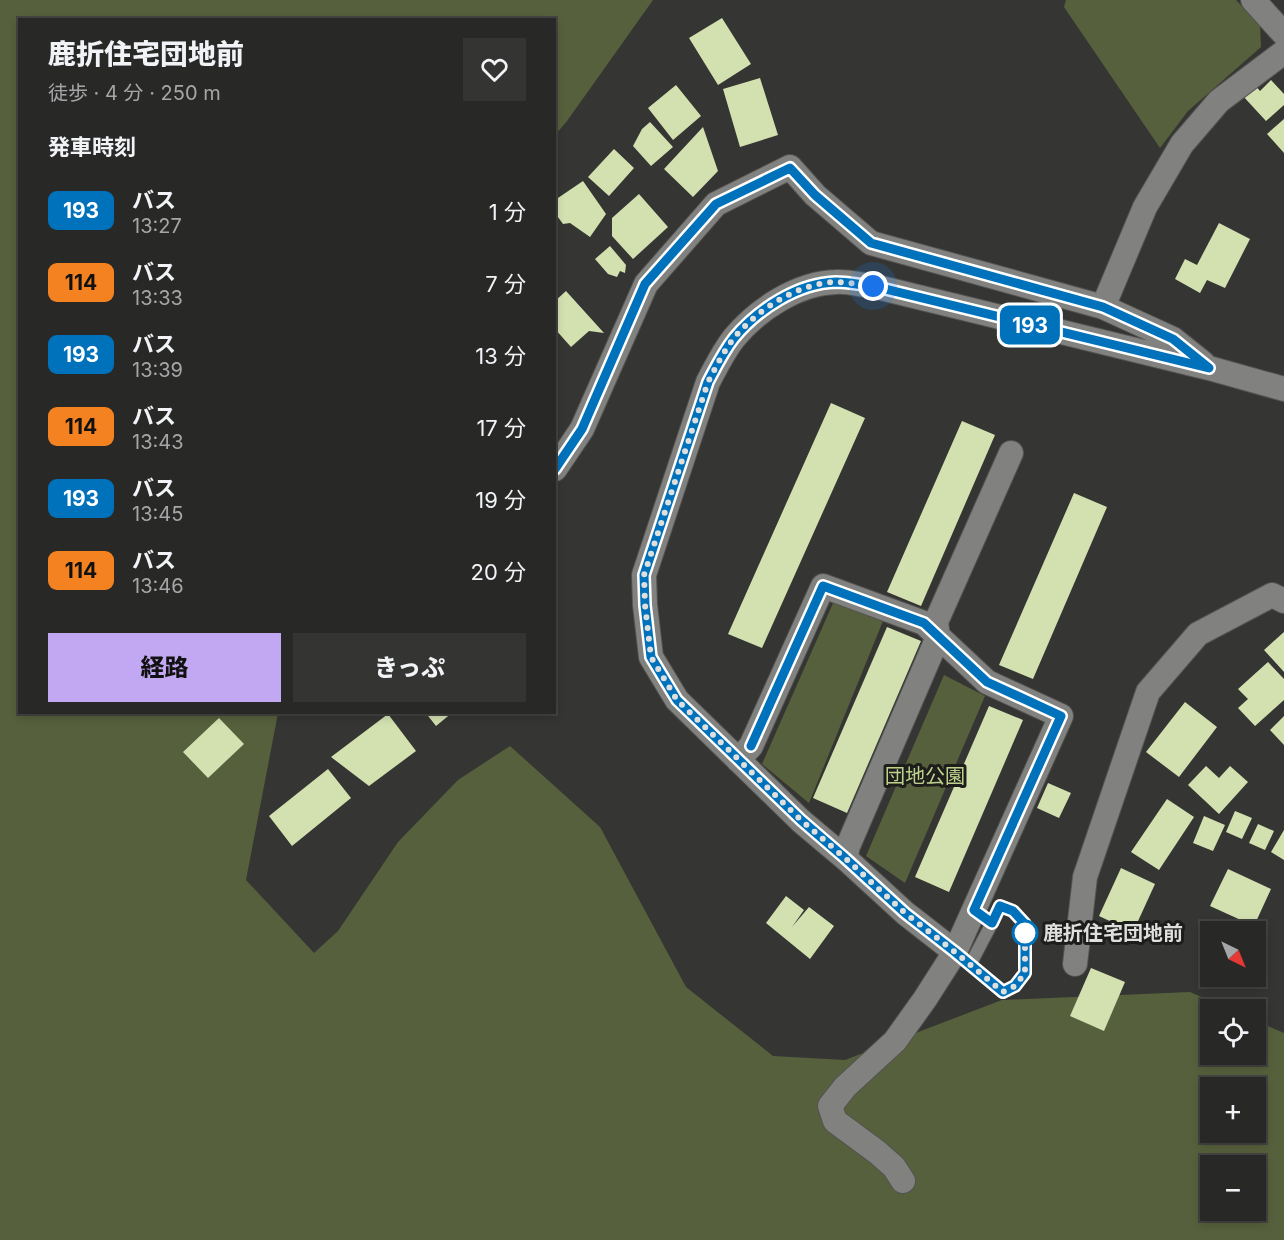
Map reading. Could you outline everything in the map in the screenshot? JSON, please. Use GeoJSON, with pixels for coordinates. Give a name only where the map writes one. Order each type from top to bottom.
{"type":"FeatureCollection","features":[{"type":"Feature","properties":{"kind":"street"},"geometry":{"type":"LineString","coordinates":[[1253,0],[1284,34]]}},
{"type":"Feature","properties":{"kind":"street"},"geometry":{"type":"LineString","coordinates":[[1103,307],[1145,207],[1182,144],[1219,101],[1284,52]]}},
{"type":"Feature","properties":{"kind":"street"},"geometry":{"type":"LineString","coordinates":[[556,468],[582,429],[645,284],[716,204],[790,168],[815,195],[871,243],[1103,307],[1173,339],[1209,368]]}},
{"type":"Feature","properties":{"kind":"street"},"geometry":{"type":"LineString","coordinates":[[963,958],[905,913],[738,760],[677,700],[651,657],[644,575],[708,382],[720,358],[735,337],[754,318],[775,303],[807,286],[837,282],[873,286],[1209,368],[1284,389]]}},
{"type":"Feature","properties":{"kind":"street"},"geometry":{"type":"LineString","coordinates":[[845,858],[848,846],[938,637],[936,622],[1011,453]]}},
{"type":"Feature","properties":{"kind":"street"},"geometry":{"type":"LineString","coordinates":[[738,760],[751,746],[823,586],[924,623],[987,682],[1061,716],[983,916],[963,958],[925,999],[895,1041],[845,1087],[830,1106],[835,1121],[877,1152],[894,1167],[903,1180]]}},
{"type":"Feature","properties":{"kind":"street"},"geometry":{"type":"LineString","coordinates":[[1075,964],[1085,877],[1148,693],[1198,634],[1272,595],[1284,601]]}},
{"type":"Feature","properties":{"kind":"lane"},"geometry":{"type":"LineString","coordinates":[[963,958],[1003,992],[1015,986],[1025,973],[1025,924],[1013,911],[1000,906],[983,916]]}},
{"type":"Feature","properties":{"kind":"green space"},"geometry":{"type":"Polygon","coordinates":[[[0,0],[653,0],[556,134],[556,18],[18,18],[18,714],[278,714],[246,880],[314,953],[338,931],[398,842],[458,780],[510,746],[600,827],[686,987],[773,1056],[845,1060],[1002,1000],[1190,992],[1206,999],[1200,999],[1200,1065],[1266,1065],[1266,1025],[1284,1033],[1284,1240],[0,1240],[0,0]]]}},
{"type":"Feature","properties":{"kind":"green space"},"geometry":{"type":"Polygon","coordinates":[[[1066,0],[1236,0],[1260,26],[1261,47],[1188,111],[1160,148],[1064,7],[1066,0]]]}},
{"type":"Feature","properties":{"kind":"green space","name":"団地公園"},"geometry":{"type":"Polygon","coordinates":[[[834,601],[883,621],[809,803],[762,764],[834,601]]]}},
{"type":"Feature","properties":{"kind":"green space","name":"団地公園"},"geometry":{"type":"Polygon","coordinates":[[[944,675],[985,696],[905,883],[866,856],[944,675]]]}},
{"type":"Feature","properties":{"kind":"building"},"geometry":{"type":"Polygon","coordinates":[[[722,18],[751,64],[718,85],[689,38],[722,18]]]}},
{"type":"Feature","properties":{"kind":"building"},"geometry":{"type":"Polygon","coordinates":[[[760,78],[778,135],[740,147],[723,89],[760,78]]]}},
{"type":"Feature","properties":{"kind":"building"},"geometry":{"type":"Polygon","coordinates":[[[1271,80],[1284,94],[1284,105],[1266,121],[1242,95],[1254,84],[1260,91],[1271,80]]]}},
{"type":"Feature","properties":{"kind":"building"},"geometry":{"type":"Polygon","coordinates":[[[676,85],[701,116],[673,140],[648,108],[676,85]]]}},
{"type":"Feature","properties":{"kind":"building"},"geometry":{"type":"Polygon","coordinates":[[[1284,119],[1284,153],[1267,134],[1284,119]]]}},
{"type":"Feature","properties":{"kind":"building"},"geometry":{"type":"Polygon","coordinates":[[[650,122],[673,147],[651,166],[633,146],[642,129],[650,122]]]}},
{"type":"Feature","properties":{"kind":"building"},"geometry":{"type":"Polygon","coordinates":[[[703,127],[718,171],[693,197],[664,169],[703,127]]]}},
{"type":"Feature","properties":{"kind":"building"},"geometry":{"type":"Polygon","coordinates":[[[614,149],[634,168],[609,196],[588,177],[614,149]]]}},
{"type":"Feature","properties":{"kind":"building"},"geometry":{"type":"Polygon","coordinates":[[[583,181],[606,214],[590,237],[570,223],[563,224],[556,214],[556,199],[583,181]]]}},
{"type":"Feature","properties":{"kind":"building"},"geometry":{"type":"Polygon","coordinates":[[[639,194],[668,227],[633,259],[612,236],[612,218],[639,194]]]}},
{"type":"Feature","properties":{"kind":"building"},"geometry":{"type":"Polygon","coordinates":[[[1219,223],[1250,239],[1225,288],[1207,280],[1200,293],[1175,279],[1185,259],[1197,265],[1219,223]]]}},
{"type":"Feature","properties":{"kind":"building"},"geometry":{"type":"Polygon","coordinates":[[[610,246],[626,265],[625,273],[620,271],[617,277],[608,274],[595,259],[610,246]]]}},
{"type":"Feature","properties":{"kind":"building"},"geometry":{"type":"Polygon","coordinates":[[[566,291],[604,333],[589,331],[571,347],[556,330],[556,300],[566,291]]]}},
{"type":"Feature","properties":{"kind":"building"},"geometry":{"type":"Polygon","coordinates":[[[831,403],[865,418],[762,648],[728,634],[831,403]]]}},
{"type":"Feature","properties":{"kind":"building"},"geometry":{"type":"Polygon","coordinates":[[[962,421],[995,435],[921,606],[887,592],[962,421]]]}},
{"type":"Feature","properties":{"kind":"building"},"geometry":{"type":"Polygon","coordinates":[[[1074,493],[1107,507],[1033,679],[999,665],[1074,493]]]}},
{"type":"Feature","properties":{"kind":"building"},"geometry":{"type":"Polygon","coordinates":[[[887,627],[921,641],[847,813],[813,798],[887,627]]]}},
{"type":"Feature","properties":{"kind":"building"},"geometry":{"type":"Polygon","coordinates":[[[1284,632],[1284,672],[1264,650],[1284,632]]]}},
{"type":"Feature","properties":{"kind":"building"},"geometry":{"type":"Polygon","coordinates":[[[1268,662],[1284,679],[1284,700],[1255,726],[1238,708],[1248,699],[1238,689],[1268,662]]]}},
{"type":"Feature","properties":{"kind":"building"},"geometry":{"type":"Polygon","coordinates":[[[1185,702],[1217,727],[1179,777],[1146,752],[1185,702]]]}},
{"type":"Feature","properties":{"kind":"building"},"geometry":{"type":"Polygon","coordinates":[[[989,706],[1023,720],[949,892],[915,877],[989,706]]]}},
{"type":"Feature","properties":{"kind":"building"},"geometry":{"type":"Polygon","coordinates":[[[388,714],[416,751],[369,786],[331,757],[388,714]]]}},
{"type":"Feature","properties":{"kind":"building"},"geometry":{"type":"Polygon","coordinates":[[[427,714],[451,714],[436,726],[427,714]]]}},
{"type":"Feature","properties":{"kind":"building"},"geometry":{"type":"Polygon","coordinates":[[[1284,716],[1284,745],[1270,730],[1284,716]]]}},
{"type":"Feature","properties":{"kind":"building"},"geometry":{"type":"Polygon","coordinates":[[[219,718],[244,744],[208,778],[183,752],[219,718]]]}},
{"type":"Feature","properties":{"kind":"building"},"geometry":{"type":"Polygon","coordinates":[[[1206,766],[1219,778],[1230,766],[1248,782],[1219,814],[1188,785],[1206,766]]]}},
{"type":"Feature","properties":{"kind":"building"},"geometry":{"type":"Polygon","coordinates":[[[328,769],[351,798],[292,846],[269,816],[328,769]]]}},
{"type":"Feature","properties":{"kind":"building"},"geometry":{"type":"Polygon","coordinates":[[[1048,783],[1071,793],[1059,818],[1037,808],[1048,783]]]}},
{"type":"Feature","properties":{"kind":"building"},"geometry":{"type":"Polygon","coordinates":[[[1167,799],[1194,817],[1159,870],[1131,852],[1167,799]]]}},
{"type":"Feature","properties":{"kind":"building"},"geometry":{"type":"Polygon","coordinates":[[[1235,811],[1252,818],[1242,839],[1226,832],[1235,811]]]}},
{"type":"Feature","properties":{"kind":"building"},"geometry":{"type":"Polygon","coordinates":[[[1204,816],[1225,825],[1213,851],[1193,843],[1204,816]]]}},
{"type":"Feature","properties":{"kind":"building"},"geometry":{"type":"Polygon","coordinates":[[[1258,824],[1274,831],[1265,850],[1249,843],[1258,824]]]}},
{"type":"Feature","properties":{"kind":"building"},"geometry":{"type":"Polygon","coordinates":[[[1284,830],[1284,860],[1271,852],[1284,830]]]}},
{"type":"Feature","properties":{"kind":"building"},"geometry":{"type":"Polygon","coordinates":[[[1121,868],[1155,884],[1133,932],[1099,916],[1121,868]]]}},
{"type":"Feature","properties":{"kind":"building"},"geometry":{"type":"Polygon","coordinates":[[[1228,869],[1271,889],[1256,921],[1243,921],[1210,906],[1228,869]]]}},
{"type":"Feature","properties":{"kind":"building"},"geometry":{"type":"Polygon","coordinates":[[[786,896],[804,910],[792,927],[809,907],[834,926],[810,959],[766,923],[786,896]]]}},
{"type":"Feature","properties":{"kind":"building"},"geometry":{"type":"Polygon","coordinates":[[[1091,968],[1125,982],[1104,1031],[1070,1016],[1091,968]]]}},
{"type":"Feature","properties":{"kind":"bus line","name":"193"},"geometry":{"type":"LineString","coordinates":[[556,468],[582,429],[645,284],[716,204],[790,168],[815,195],[871,243],[1103,307],[1173,339],[1209,368],[873,286],[837,282],[807,286],[775,303],[754,318],[735,337],[720,358],[708,382],[644,575],[651,657],[677,700],[801,820],[905,913],[1003,992],[1015,986],[1025,973],[1025,924],[1013,911],[1000,906],[992,923],[974,910],[1061,716],[987,682],[924,623],[823,586],[751,746]]}},
{"type":"Feature","properties":{"kind":"place","name":"鹿折住宅団地前"},"geometry":{"type":"Point","coordinates":[1025,933]}},
{"type":"Feature","properties":{"kind":"route"},"geometry":{"type":"LineString","coordinates":[[873,286],[837,282],[807,286],[775,303],[754,318],[735,337],[720,358],[708,382],[644,575],[651,657],[677,700],[700,724],[801,820],[905,913],[1003,992],[1015,986],[1025,973],[1025,933]]}}]}
